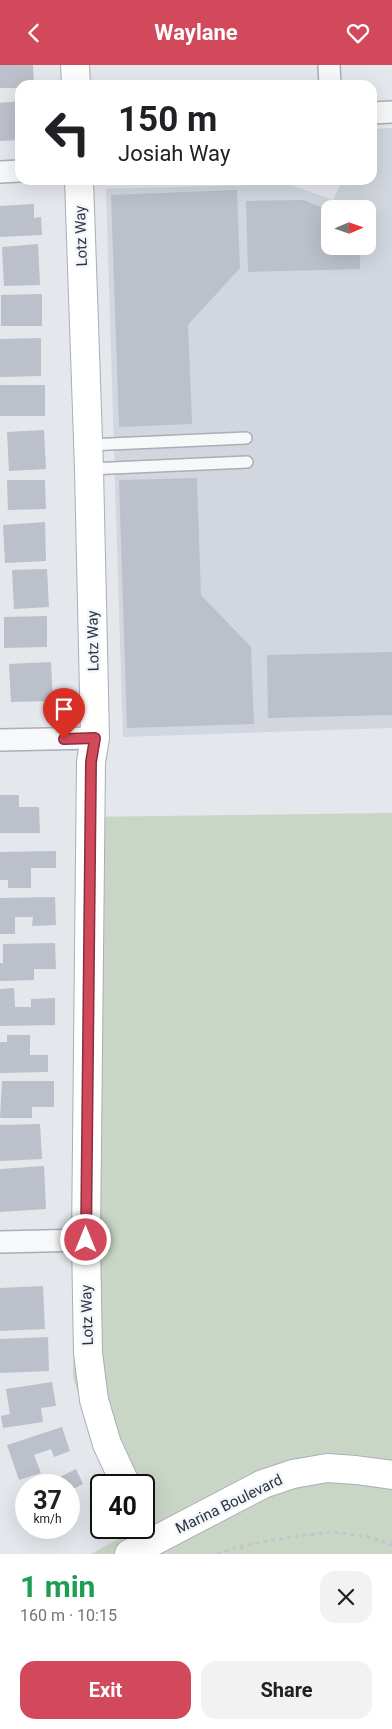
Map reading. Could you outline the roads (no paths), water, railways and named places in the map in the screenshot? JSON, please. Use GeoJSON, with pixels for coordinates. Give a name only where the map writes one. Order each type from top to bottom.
{"type":"FeatureCollection","features":[{"type":"Feature","properties":{"kind":"street"},"geometry":{"type":"LineString","coordinates":[[75,65],[76,80]]}},
{"type":"Feature","properties":{"kind":"street"},"geometry":{"type":"LineString","coordinates":[[329,65],[330,80]]}},
{"type":"Feature","properties":{"kind":"street"},"geometry":{"type":"LineString","coordinates":[[377,113],[392,112]]}},
{"type":"Feature","properties":{"kind":"street"},"geometry":{"type":"LineString","coordinates":[[0,172],[15,171]]}},
{"type":"Feature","properties":{"kind":"street","name":"Lotz Way"},"geometry":{"type":"LineString","coordinates":[[79,185],[89,457],[95,738],[91,762],[86,1240],[88,1353],[94,1400],[107,1444],[121,1474]]}},
{"type":"Feature","properties":{"kind":"street"},"geometry":{"type":"LineString","coordinates":[[0,740],[95,738]]}},
{"type":"Feature","properties":{"kind":"street"},"geometry":{"type":"LineString","coordinates":[[0,1242],[86,1240]]}},
{"type":"Feature","properties":{"kind":"street","name":"Marina Boulevard"},"geometry":{"type":"LineString","coordinates":[[155,1529],[293,1474],[327,1469],[356,1469],[392,1475]]}},
{"type":"Feature","properties":{"kind":"street","name":"Marina Boulevard"},"geometry":{"type":"LineString","coordinates":[[129,1554],[142,1539]]}},
{"type":"Feature","properties":{"kind":"lane"},"geometry":{"type":"LineString","coordinates":[[89,457],[246,438]]}},
{"type":"Feature","properties":{"kind":"lane"},"geometry":{"type":"LineString","coordinates":[[89,457],[247,463]]}}]}
